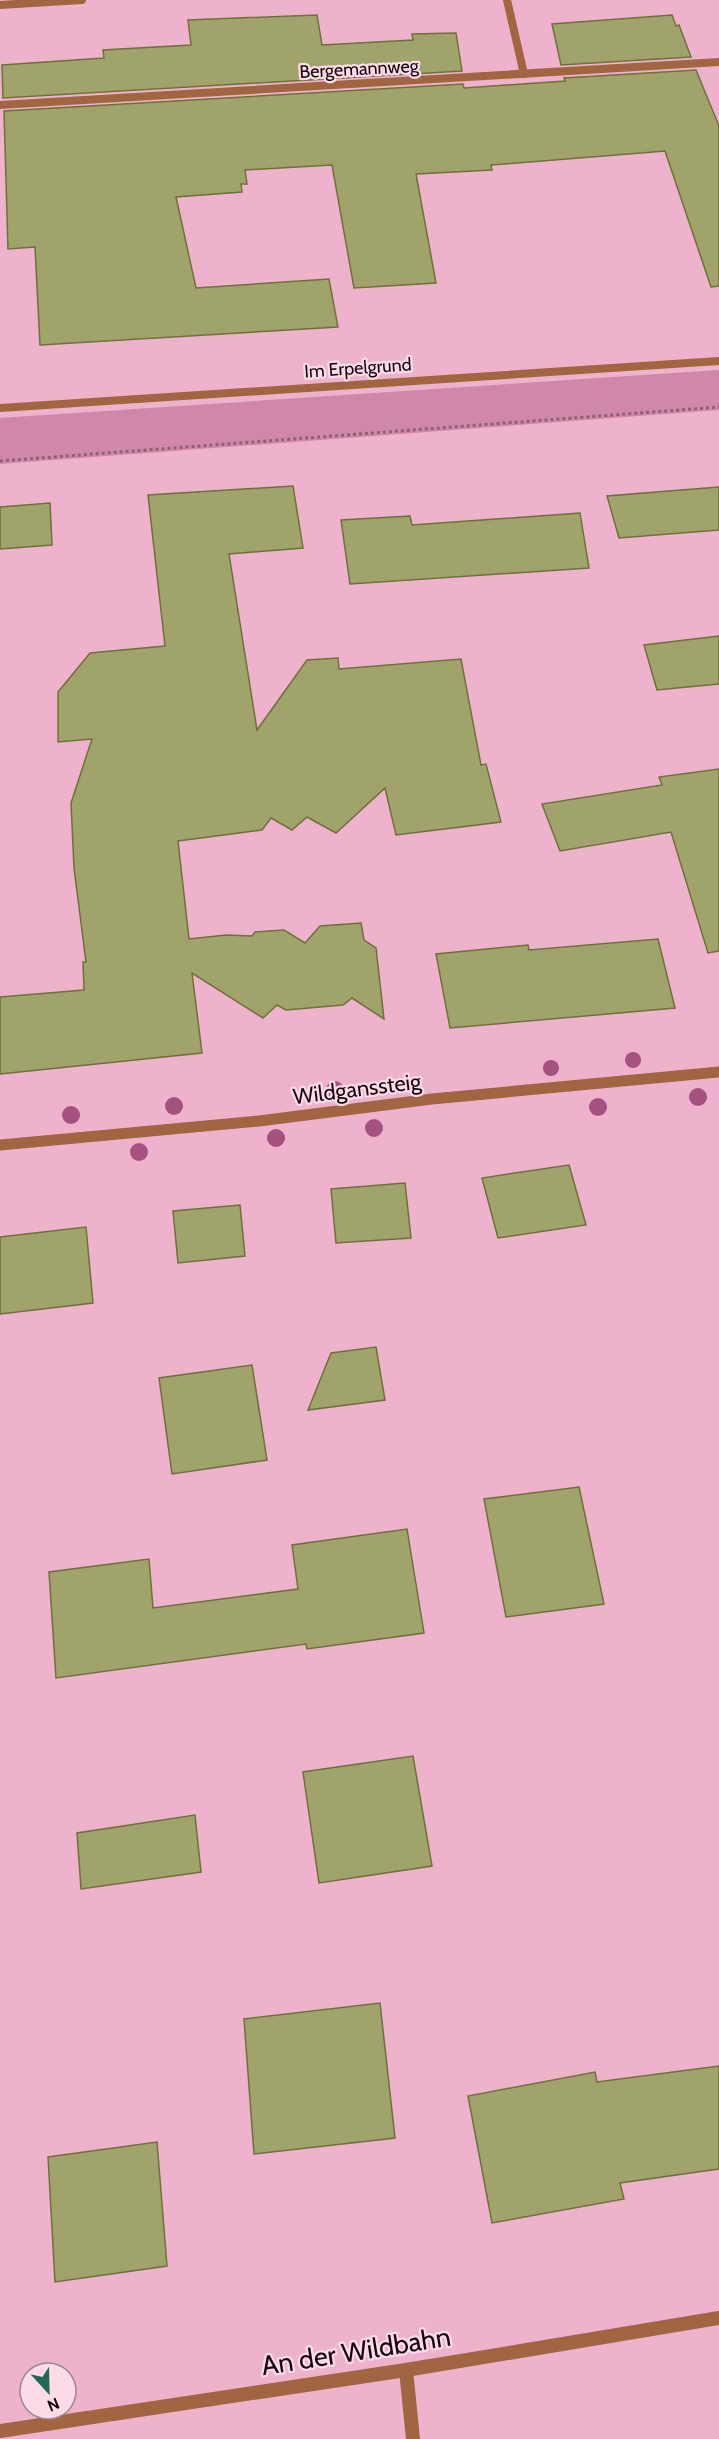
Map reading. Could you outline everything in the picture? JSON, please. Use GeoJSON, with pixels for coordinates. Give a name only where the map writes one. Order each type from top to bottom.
{"type":"FeatureCollection","features":[{"type":"Feature","properties":{"kind":"street"},"geometry":{"type":"LineString","coordinates":[[0,5],[82,0]]}},
{"type":"Feature","properties":{"kind":"street"},"geometry":{"type":"LineString","coordinates":[[507,0],[524,74]]}},
{"type":"Feature","properties":{"kind":"street","name":"Bergemannweg"},"geometry":{"type":"LineString","coordinates":[[0,105],[719,62]]}},
{"type":"Feature","properties":{"kind":"street","name":"Im Erpelgrund"},"geometry":{"type":"LineString","coordinates":[[0,408],[719,361]]}},
{"type":"Feature","properties":{"kind":"street","name":"Wildganssteig"},"geometry":{"type":"LineString","coordinates":[[0,1145],[259,1121],[432,1099],[719,1072]]}},
{"type":"Feature","properties":{"kind":"street","name":"An der Wildbahn"},"geometry":{"type":"LineString","coordinates":[[0,2431],[406,2370],[719,2318]]}},
{"type":"Feature","properties":{"kind":"street"},"geometry":{"type":"LineString","coordinates":[[406,2370],[413,2439]]}},
{"type":"Feature","properties":{"kind":"path"},"geometry":{"type":"LineString","coordinates":[[0,461],[719,407]]}},
{"type":"Feature","properties":{"kind":"shaded area"},"geometry":{"type":"Polygon","coordinates":[[[719,370],[719,410],[0,464],[0,418],[719,370]]]}},
{"type":"Feature","properties":{"kind":"building"},"geometry":{"type":"Polygon","coordinates":[[[317,15],[322,45],[413,40],[412,34],[456,33],[462,71],[3,98],[2,65],[104,58],[103,50],[191,45],[188,20],[317,15]]]}},
{"type":"Feature","properties":{"kind":"building"},"geometry":{"type":"Polygon","coordinates":[[[672,15],[676,26],[679,25],[691,57],[561,65],[552,24],[672,15]]]}},
{"type":"Feature","properties":{"kind":"building"},"geometry":{"type":"Polygon","coordinates":[[[696,70],[719,126],[719,286],[711,287],[665,151],[491,165],[492,170],[416,174],[436,283],[354,288],[332,165],[245,170],[247,184],[241,184],[242,192],[176,197],[196,288],[329,279],[338,327],[40,345],[35,247],[8,249],[4,111],[463,84],[464,88],[565,81],[564,78],[696,70]]]}},
{"type":"Feature","properties":{"kind":"building"},"geometry":{"type":"Polygon","coordinates":[[[293,486],[303,548],[229,554],[257,730],[307,660],[338,658],[339,669],[461,659],[481,765],[486,764],[501,822],[396,835],[385,788],[336,833],[307,817],[292,830],[271,818],[262,830],[178,841],[189,939],[226,935],[252,936],[255,932],[284,930],[305,943],[320,926],[361,923],[364,940],[376,948],[384,1019],[352,998],[343,1005],[286,1010],[277,1005],[263,1018],[192,973],[202,1053],[0,1074],[0,997],[84,990],[83,962],[86,962],[74,868],[71,803],[92,739],[58,742],[58,692],[90,653],[165,646],[148,495],[293,486]]]}},
{"type":"Feature","properties":{"kind":"building"},"geometry":{"type":"Polygon","coordinates":[[[719,487],[719,530],[619,538],[607,496],[719,487]]]}},
{"type":"Feature","properties":{"kind":"building"},"geometry":{"type":"Polygon","coordinates":[[[50,503],[52,545],[0,549],[0,507],[50,503]]]}},
{"type":"Feature","properties":{"kind":"building"},"geometry":{"type":"Polygon","coordinates":[[[580,513],[589,568],[350,584],[341,520],[410,516],[412,525],[580,513]]]}},
{"type":"Feature","properties":{"kind":"building"},"geometry":{"type":"Polygon","coordinates":[[[719,636],[719,684],[657,690],[644,645],[719,636]]]}},
{"type":"Feature","properties":{"kind":"building"},"geometry":{"type":"Polygon","coordinates":[[[719,769],[719,951],[708,953],[671,832],[560,851],[542,804],[662,785],[659,777],[719,769]]]}},
{"type":"Feature","properties":{"kind":"building"},"geometry":{"type":"Polygon","coordinates":[[[658,939],[675,1008],[450,1028],[436,954],[528,945],[529,950],[658,939]]]}},
{"type":"Feature","properties":{"kind":"building"},"geometry":{"type":"Polygon","coordinates":[[[569,1165],[586,1225],[498,1238],[482,1178],[569,1165]]]}},
{"type":"Feature","properties":{"kind":"building"},"geometry":{"type":"Polygon","coordinates":[[[405,1183],[411,1238],[336,1243],[331,1189],[405,1183]]]}},
{"type":"Feature","properties":{"kind":"building"},"geometry":{"type":"Polygon","coordinates":[[[240,1205],[245,1256],[178,1263],[173,1211],[240,1205]]]}},
{"type":"Feature","properties":{"kind":"building"},"geometry":{"type":"Polygon","coordinates":[[[86,1227],[93,1303],[0,1314],[0,1237],[86,1227]]]}},
{"type":"Feature","properties":{"kind":"building"},"geometry":{"type":"Polygon","coordinates":[[[376,1347],[385,1400],[308,1410],[331,1353],[376,1347]]]}},
{"type":"Feature","properties":{"kind":"building"},"geometry":{"type":"Polygon","coordinates":[[[252,1365],[267,1460],[172,1474],[159,1378],[252,1365]]]}},
{"type":"Feature","properties":{"kind":"building"},"geometry":{"type":"Polygon","coordinates":[[[579,1487],[604,1604],[506,1617],[484,1499],[579,1487]]]}},
{"type":"Feature","properties":{"kind":"building"},"geometry":{"type":"Polygon","coordinates":[[[407,1529],[424,1633],[307,1649],[306,1644],[56,1678],[49,1572],[149,1559],[153,1608],[298,1589],[292,1545],[407,1529]]]}},
{"type":"Feature","properties":{"kind":"building"},"geometry":{"type":"Polygon","coordinates":[[[413,1756],[432,1866],[319,1883],[303,1772],[413,1756]]]}},
{"type":"Feature","properties":{"kind":"building"},"geometry":{"type":"Polygon","coordinates":[[[195,1815],[201,1872],[81,1889],[77,1833],[195,1815]]]}},
{"type":"Feature","properties":{"kind":"building"},"geometry":{"type":"Polygon","coordinates":[[[380,2003],[395,2138],[254,2154],[244,2019],[380,2003]]]}},
{"type":"Feature","properties":{"kind":"building"},"geometry":{"type":"Polygon","coordinates":[[[719,2066],[719,2169],[620,2183],[624,2199],[492,2223],[468,2096],[595,2072],[597,2082],[719,2066]]]}},
{"type":"Feature","properties":{"kind":"building"},"geometry":{"type":"Polygon","coordinates":[[[157,2142],[167,2266],[55,2282],[48,2157],[157,2142]]]}}]}
